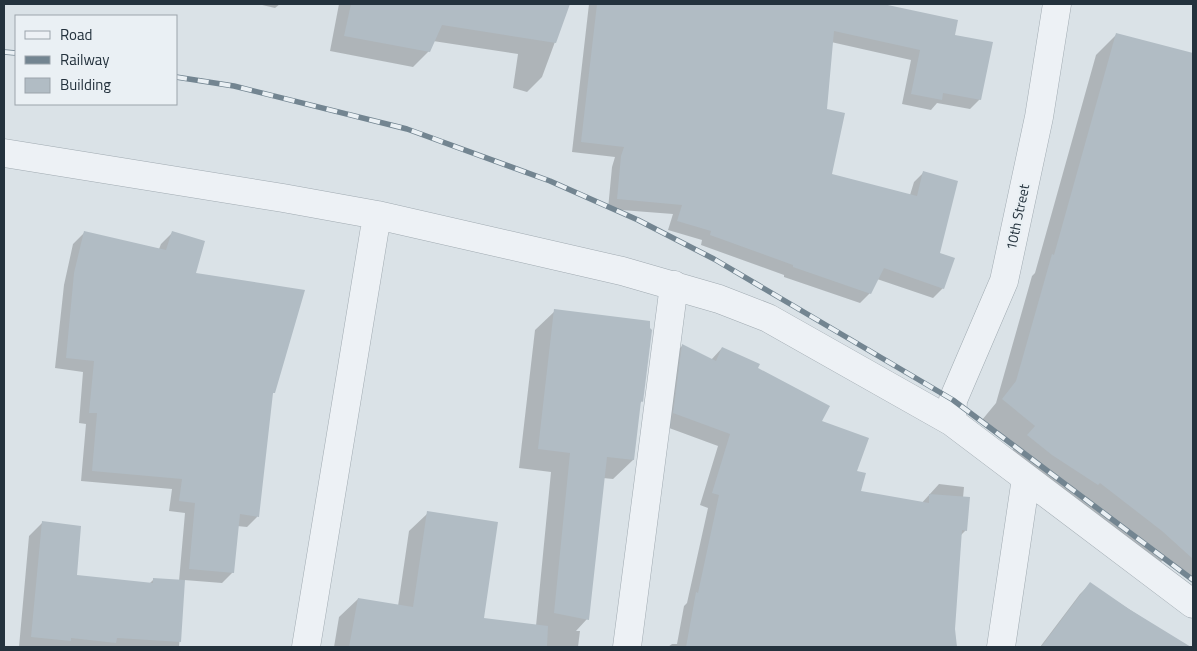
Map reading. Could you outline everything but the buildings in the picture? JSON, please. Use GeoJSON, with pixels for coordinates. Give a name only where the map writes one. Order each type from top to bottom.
{"type":"FeatureCollection","features":[{"type":"Feature","properties":{"kind":"street","name":"10th Street"},"geometry":{"type":"LineString","coordinates":[[952,422],[953,400],[1004,281],[1039,117],[1057,4]]}},
{"type":"Feature","properties":{"kind":"street"},"geometry":{"type":"LineString","coordinates":[[4,152],[377,215],[532,249],[674,285],[719,299],[768,318],[952,422],[1193,604]]}},
{"type":"Feature","properties":{"kind":"street"},"geometry":{"type":"LineString","coordinates":[[306,647],[377,215]]}},
{"type":"Feature","properties":{"kind":"street"},"geometry":{"type":"LineString","coordinates":[[627,647],[674,285]]}},
{"type":"Feature","properties":{"kind":"street"},"geometry":{"type":"LineString","coordinates":[[1001,647],[1026,478]]}},
{"type":"Feature","properties":{"kind":"railway"},"geometry":{"type":"LineString","coordinates":[[4,52],[15,53]]}},
{"type":"Feature","properties":{"kind":"railway"},"geometry":{"type":"LineString","coordinates":[[178,77],[234,86],[407,129],[550,181],[638,220],[714,259],[953,400],[1193,580]]}}]}
